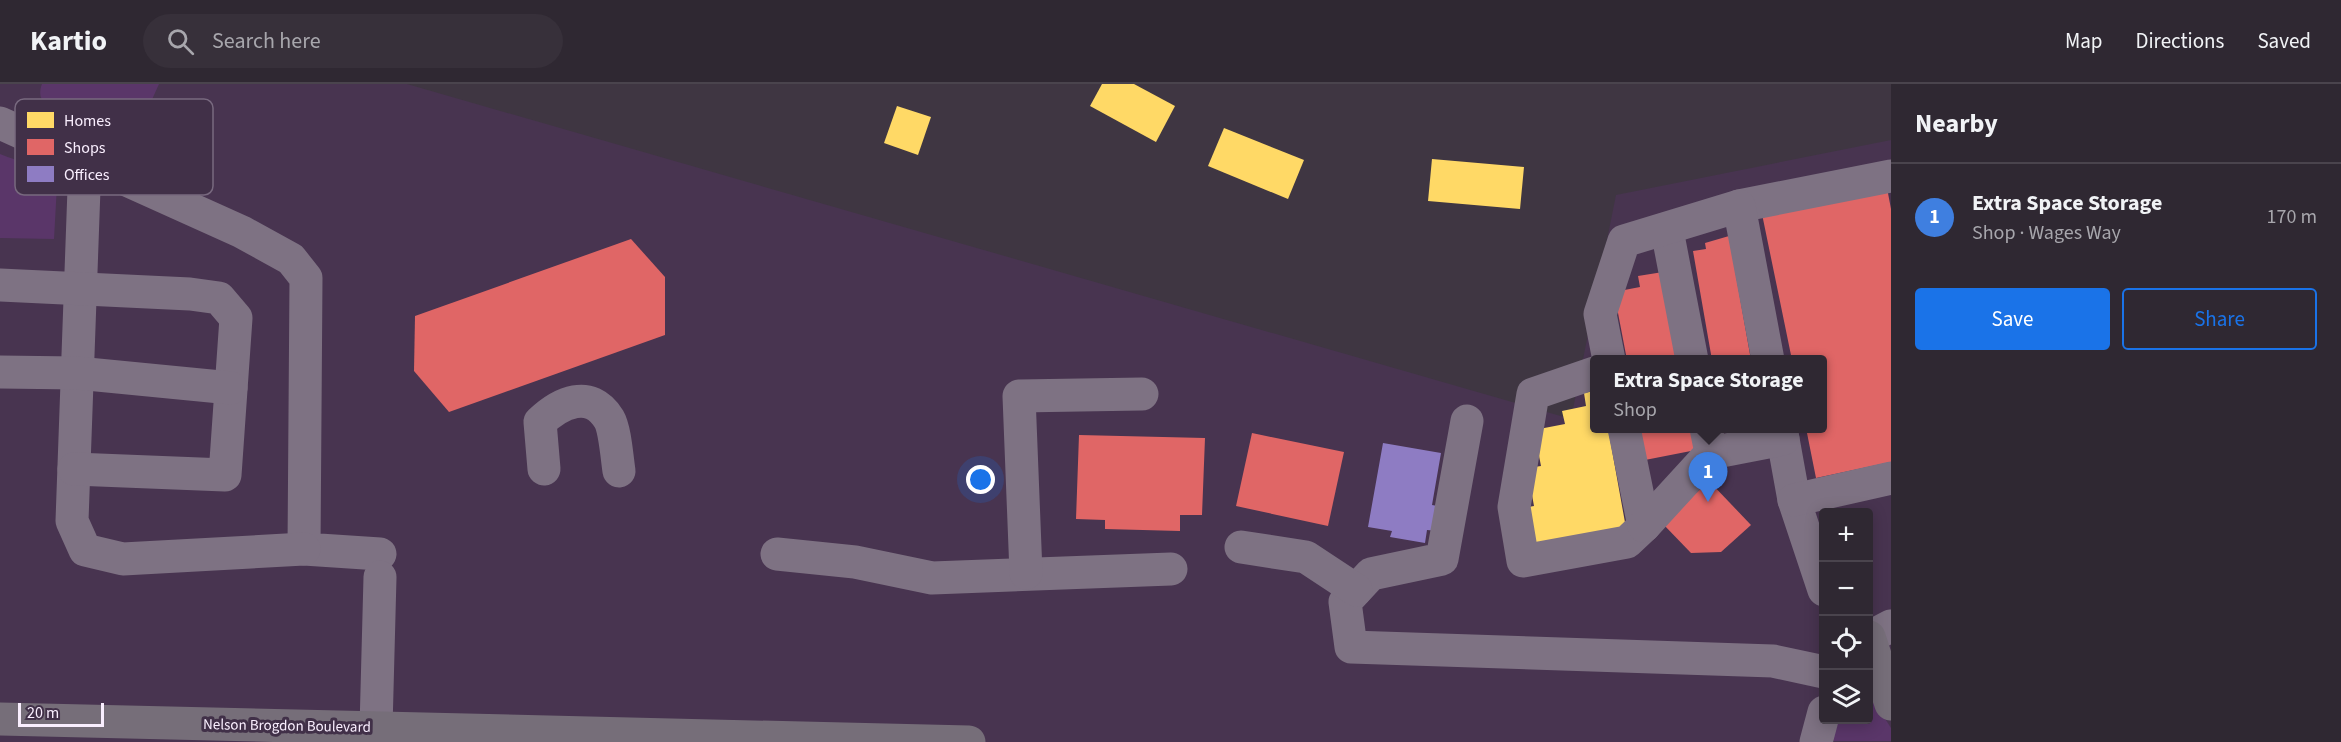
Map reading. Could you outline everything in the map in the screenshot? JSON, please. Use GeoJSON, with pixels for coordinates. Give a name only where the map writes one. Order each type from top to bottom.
{"type":"FeatureCollection","features":[{"type":"Feature","properties":{"kind":"highway"},"geometry":{"type":"LineString","coordinates":[[1874,634],[1891,704]]}},
{"type":"Feature","properties":{"kind":"highway","name":"Nelson Brogdon Boulevard"},"geometry":{"type":"LineString","coordinates":[[0,719],[376,737],[969,742]]}},
{"type":"Feature","properties":{"kind":"street"},"geometry":{"type":"LineString","coordinates":[[0,123],[15,130]]}},
{"type":"Feature","properties":{"kind":"street"},"geometry":{"type":"LineString","coordinates":[[1608,355],[1600,314],[1624,242],[1739,206],[1891,176]]}},
{"type":"Feature","properties":{"kind":"street"},"geometry":{"type":"LineString","coordinates":[[84,195],[72,521],[85,550],[123,559],[304,549],[380,566],[376,737]]}},
{"type":"Feature","properties":{"kind":"street"},"geometry":{"type":"LineString","coordinates":[[160,195],[242,232],[291,259],[306,278],[304,549]]}},
{"type":"Feature","properties":{"kind":"street"},"geometry":{"type":"LineString","coordinates":[[1739,206],[1767,355]]}},
{"type":"Feature","properties":{"kind":"street"},"geometry":{"type":"LineString","coordinates":[[1666,230],[1691,355]]}},
{"type":"Feature","properties":{"kind":"street"},"geometry":{"type":"LineString","coordinates":[[0,285],[219,298],[236,318],[225,475],[74,469]]}},
{"type":"Feature","properties":{"kind":"street"},"geometry":{"type":"LineString","coordinates":[[0,372],[77,373],[231,388]]}},
{"type":"Feature","properties":{"kind":"street"},"geometry":{"type":"LineString","coordinates":[[1590,374],[1533,394],[1514,507],[1524,561],[1627,542],[1644,526],[1708,441],[1781,434],[1794,500],[1819,575]]}},
{"type":"Feature","properties":{"kind":"street"},"geometry":{"type":"LineString","coordinates":[[1026,573],[1019,396],[1142,394]]}},
{"type":"Feature","properties":{"kind":"street"},"geometry":{"type":"LineString","coordinates":[[544,469],[540,422],[555,408],[572,400],[592,404],[609,419],[619,471]]}},
{"type":"Feature","properties":{"kind":"street"},"geometry":{"type":"LineString","coordinates":[[1467,421],[1442,559],[1371,574],[1345,602],[1351,647],[1773,661],[1819,671]]}},
{"type":"Feature","properties":{"kind":"street"},"geometry":{"type":"LineString","coordinates":[[1625,433],[1644,526]]}},
{"type":"Feature","properties":{"kind":"street"},"geometry":{"type":"LineString","coordinates":[[1794,500],[1891,478]]}},
{"type":"Feature","properties":{"kind":"street"},"geometry":{"type":"LineString","coordinates":[[1241,547],[1306,557],[1356,590]]}},
{"type":"Feature","properties":{"kind":"street"},"geometry":{"type":"LineString","coordinates":[[777,554],[855,562],[932,578],[1171,569]]}},
{"type":"Feature","properties":{"kind":"street"},"geometry":{"type":"LineString","coordinates":[[1816,742],[1821,724]]}},
{"type":"Feature","properties":{"kind":"shaded area"},"geometry":{"type":"Polygon","coordinates":[[[0,84],[407,84],[1571,419],[1616,195],[1891,140],[1891,742],[0,742],[0,84]]]}},
{"type":"Feature","properties":{"kind":"shaded area"},"geometry":{"type":"Polygon","coordinates":[[[42,84],[159,84],[152,99],[42,99],[40,93],[42,84]]]}},
{"type":"Feature","properties":{"kind":"shaded area"},"geometry":{"type":"Polygon","coordinates":[[[0,154],[15,160],[15,195],[56,195],[54,239],[0,238],[0,154]]]}},
{"type":"Feature","properties":{"kind":"shaded area"},"geometry":{"type":"Polygon","coordinates":[[[1873,700],[1891,728],[1891,741],[1834,741],[1831,738],[1833,724],[1873,724],[1873,700]]]}},
{"type":"Feature","properties":{"kind":"building: Homes"},"geometry":{"type":"Polygon","coordinates":[[[1102,84],[1134,84],[1175,106],[1156,142],[1090,106],[1102,84]]]}},
{"type":"Feature","properties":{"kind":"building: Homes"},"geometry":{"type":"Polygon","coordinates":[[[897,106],[931,117],[918,155],[884,143],[897,106]]]}},
{"type":"Feature","properties":{"kind":"building: Homes"},"geometry":{"type":"Polygon","coordinates":[[[1224,128],[1304,160],[1288,199],[1208,166],[1224,128]]]}},
{"type":"Feature","properties":{"kind":"building: Homes"},"geometry":{"type":"Polygon","coordinates":[[[1432,159],[1524,167],[1520,209],[1428,201],[1432,159]]]}},
{"type":"Feature","properties":{"kind":"building: Homes"},"geometry":{"type":"Polygon","coordinates":[[[1590,392],[1590,433],[1609,433],[1626,528],[1529,546],[1522,508],[1534,506],[1527,468],[1541,466],[1534,430],[1565,424],[1562,411],[1586,406],[1584,393],[1590,392]]]}},
{"type":"Feature","properties":{"kind":"building: Shops"},"geometry":{"type":"Polygon","coordinates":[[[1887,188],[1891,209],[1891,462],[1816,478],[1807,433],[1827,433],[1827,355],[1791,355],[1762,214],[1887,188]]]}},
{"type":"Feature","properties":{"kind":"building: Shops"},"geometry":{"type":"Polygon","coordinates":[[[1729,236],[1750,355],[1711,355],[1693,251],[1706,249],[1705,243],[1729,236]]]}},
{"type":"Feature","properties":{"kind":"building: Shops"},"geometry":{"type":"Polygon","coordinates":[[[631,239],[665,277],[665,335],[449,412],[414,371],[415,316],[631,239]]]}},
{"type":"Feature","properties":{"kind":"building: Shops"},"geometry":{"type":"Polygon","coordinates":[[[1663,272],[1678,355],[1626,355],[1614,292],[1640,287],[1638,276],[1663,272]]]}},
{"type":"Feature","properties":{"kind":"building: Shops"},"geometry":{"type":"Polygon","coordinates":[[[1252,433],[1344,452],[1328,526],[1236,506],[1252,433]]]}},
{"type":"Feature","properties":{"kind":"building: Shops"},"geometry":{"type":"Polygon","coordinates":[[[1640,433],[1693,433],[1696,450],[1645,460],[1640,433]]]}},
{"type":"Feature","properties":{"kind":"building: Shops"},"geometry":{"type":"Polygon","coordinates":[[[1079,435],[1205,438],[1202,515],[1180,515],[1180,531],[1105,529],[1105,520],[1076,519],[1079,435]]]}},
{"type":"Feature","properties":{"kind":"building: Shops"},"geometry":{"type":"Polygon","coordinates":[[[1709,481],[1751,525],[1721,552],[1691,553],[1663,524],[1709,481]]]}},
{"type":"Feature","properties":{"kind":"building: Offices"},"geometry":{"type":"Polygon","coordinates":[[[1383,443],[1441,453],[1432,505],[1443,507],[1439,531],[1427,530],[1425,543],[1390,537],[1392,531],[1368,527],[1383,443]]]}},
{"type":"Feature","properties":{"kind":"place","name":"Extra Space Storage"},"geometry":{"type":"Point","coordinates":[1708,502]}}]}
